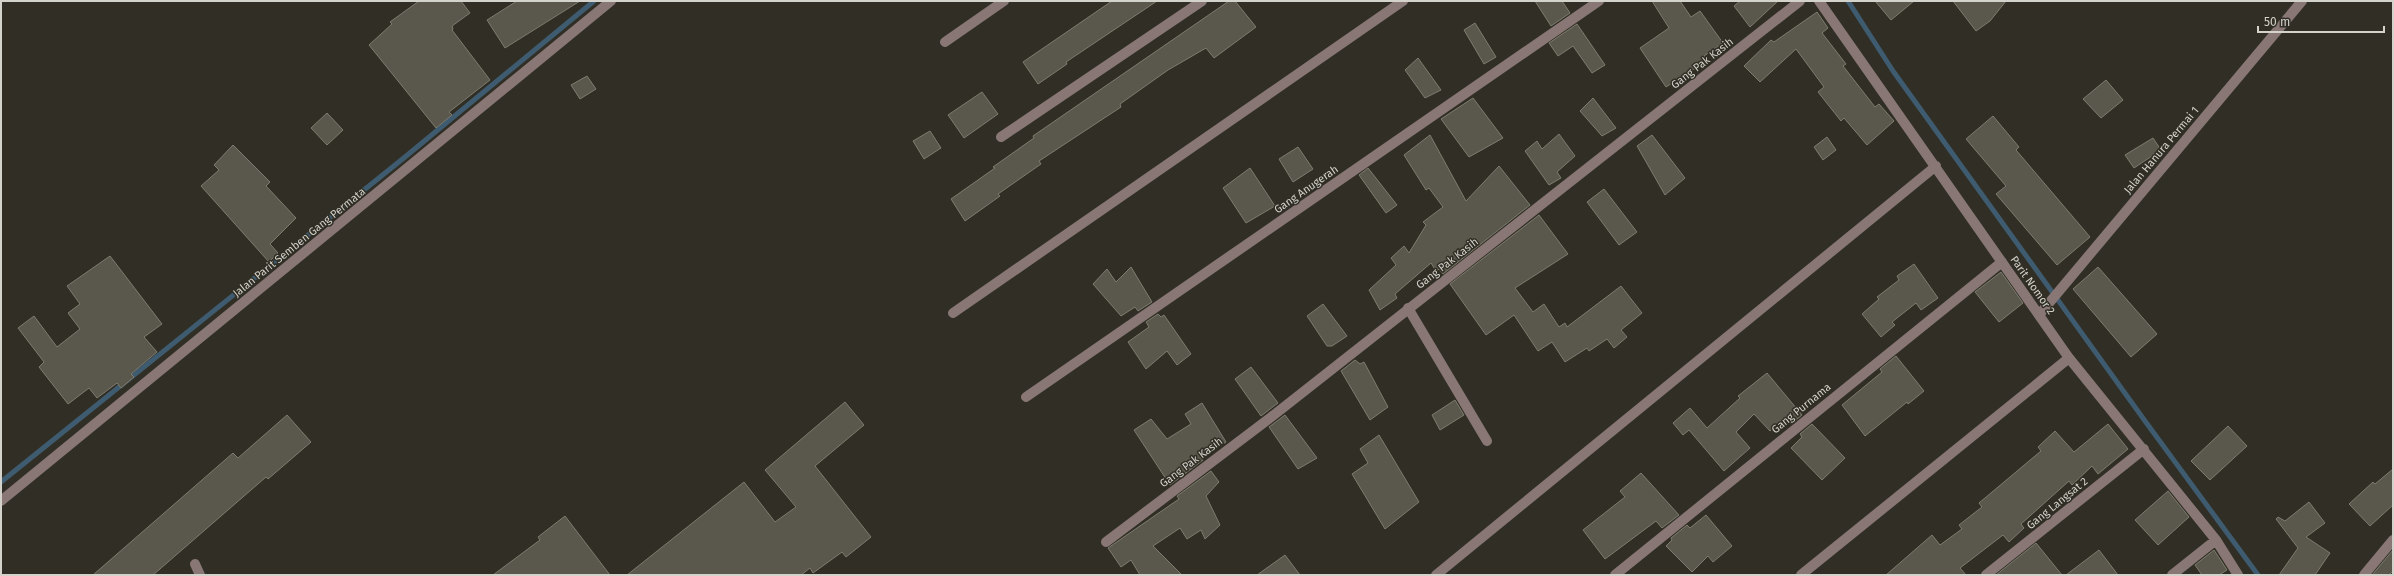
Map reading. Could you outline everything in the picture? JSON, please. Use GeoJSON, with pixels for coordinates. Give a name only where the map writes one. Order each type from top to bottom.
{"type":"FeatureCollection","features":[{"type":"Feature","properties":{"kind":"street","name":"Jalan Parit Semben Gang Permata"},"geometry":{"type":"LineString","coordinates":[[1,501],[611,1]]}},
{"type":"Feature","properties":{"kind":"street"},"geometry":{"type":"LineString","coordinates":[[945,42],[1004,1]]}},
{"type":"Feature","properties":{"kind":"street"},"geometry":{"type":"LineString","coordinates":[[1001,137],[1202,1]]}},
{"type":"Feature","properties":{"kind":"street"},"geometry":{"type":"LineString","coordinates":[[953,313],[1403,1]]}},
{"type":"Feature","properties":{"kind":"street","name":"Gang Anugerah"},"geometry":{"type":"LineString","coordinates":[[1026,397],[1600,1]]}},
{"type":"Feature","properties":{"kind":"street","name":"Gang Pak Kasih"},"geometry":{"type":"LineString","coordinates":[[1106,542],[1800,1]]}},
{"type":"Feature","properties":{"kind":"street","name":"Parit Nomor 2"},"geometry":{"type":"LineString","coordinates":[[1819,1],[2069,358],[2216,540],[2238,575]]}},
{"type":"Feature","properties":{"kind":"street","name":"Jalan Hanura Permai 1"},"geometry":{"type":"LineString","coordinates":[[2039,315],[2302,1]]}},
{"type":"Feature","properties":{"kind":"street"},"geometry":{"type":"LineString","coordinates":[[1436,575],[1936,166]]}},
{"type":"Feature","properties":{"kind":"street","name":"Gang Purnama"},"geometry":{"type":"LineString","coordinates":[[1615,575],[2002,262]]}},
{"type":"Feature","properties":{"kind":"street"},"geometry":{"type":"LineString","coordinates":[[1408,308],[1487,441]]}},
{"type":"Feature","properties":{"kind":"street"},"geometry":{"type":"LineString","coordinates":[[1801,575],[2069,358]]}},
{"type":"Feature","properties":{"kind":"street","name":"Gang Langsat 2"},"geometry":{"type":"LineString","coordinates":[[1986,575],[2144,449]]}},
{"type":"Feature","properties":{"kind":"street"},"geometry":{"type":"LineString","coordinates":[[2172,575],[2216,540]]}},
{"type":"Feature","properties":{"kind":"street"},"geometry":{"type":"LineString","coordinates":[[2364,575],[2393,540]]}},
{"type":"Feature","properties":{"kind":"street"},"geometry":{"type":"LineString","coordinates":[[195,564],[200,575]]}},
{"type":"Feature","properties":{"kind":"building"},"geometry":{"type":"Polygon","coordinates":[[[419,1],[461,1],[470,13],[452,26],[452,30],[490,80],[449,112],[452,115],[436,128],[369,45],[392,24],[390,22],[419,1]]]}},
{"type":"Feature","properties":{"kind":"building"},"geometry":{"type":"Polygon","coordinates":[[[517,1],[580,1],[505,48],[487,20],[517,1]]]}},
{"type":"Feature","properties":{"kind":"building"},"geometry":{"type":"Polygon","coordinates":[[[1112,1],[1157,1],[1066,62],[1067,64],[1038,84],[1023,62],[1112,1]]]}},
{"type":"Feature","properties":{"kind":"building"},"geometry":{"type":"Polygon","coordinates":[[[1229,1],[1235,1],[1256,27],[1214,58],[1206,48],[1168,70],[1120,104],[1121,107],[1039,161],[1041,164],[998,194],[1000,196],[965,221],[951,199],[995,168],[993,167],[1034,138],[1033,136],[1229,1]]]}},
{"type":"Feature","properties":{"kind":"building"},"geometry":{"type":"Polygon","coordinates":[[[1535,1],[1562,1],[1570,13],[1551,26],[1535,1]]]}},
{"type":"Feature","properties":{"kind":"building"},"geometry":{"type":"Polygon","coordinates":[[[1652,1],[1680,1],[1691,17],[1700,11],[1723,43],[1704,56],[1708,60],[1666,87],[1640,48],[1669,28],[1652,1]]]}},
{"type":"Feature","properties":{"kind":"building"},"geometry":{"type":"Polygon","coordinates":[[[1740,1],[1778,1],[1750,27],[1734,6],[1740,1]]]}},
{"type":"Feature","properties":{"kind":"building"},"geometry":{"type":"Polygon","coordinates":[[[1875,1],[1914,1],[1891,20],[1875,1]]]}},
{"type":"Feature","properties":{"kind":"building"},"geometry":{"type":"Polygon","coordinates":[[[1953,1],[2006,1],[1990,21],[1976,31],[1953,1]]]}},
{"type":"Feature","properties":{"kind":"building"},"geometry":{"type":"Polygon","coordinates":[[[1817,12],[1828,28],[1822,33],[1846,64],[1843,66],[1875,107],[1879,104],[1894,121],[1867,145],[1844,118],[1841,121],[1818,92],[1824,87],[1796,49],[1760,82],[1744,66],[1771,40],[1774,42],[1817,12]]]}},
{"type":"Feature","properties":{"kind":"building"},"geometry":{"type":"Polygon","coordinates":[[[1475,23],[1496,57],[1484,64],[1464,30],[1475,23]]]}},
{"type":"Feature","properties":{"kind":"building"},"geometry":{"type":"Polygon","coordinates":[[[1577,24],[1605,65],[1592,73],[1573,46],[1558,56],[1549,43],[1577,24]]]}},
{"type":"Feature","properties":{"kind":"building"},"geometry":{"type":"Polygon","coordinates":[[[1418,58],[1441,90],[1425,98],[1405,70],[1418,58]]]}},
{"type":"Feature","properties":{"kind":"building"},"geometry":{"type":"Polygon","coordinates":[[[587,76],[596,89],[580,99],[571,85],[587,76]]]}},
{"type":"Feature","properties":{"kind":"building"},"geometry":{"type":"Polygon","coordinates":[[[2106,80],[2123,100],[2101,118],[2083,99],[2106,80]]]}},
{"type":"Feature","properties":{"kind":"building"},"geometry":{"type":"Polygon","coordinates":[[[982,92],[998,114],[964,138],[948,115],[982,92]]]}},
{"type":"Feature","properties":{"kind":"building"},"geometry":{"type":"Polygon","coordinates":[[[1473,98],[1503,138],[1469,157],[1441,119],[1473,98]]]}},
{"type":"Feature","properties":{"kind":"building"},"geometry":{"type":"Polygon","coordinates":[[[1593,98],[1616,128],[1602,136],[1580,111],[1593,98]]]}},
{"type":"Feature","properties":{"kind":"building"},"geometry":{"type":"Polygon","coordinates":[[[327,113],[343,130],[327,145],[311,128],[327,113]]]}},
{"type":"Feature","properties":{"kind":"building"},"geometry":{"type":"Polygon","coordinates":[[[1993,116],[2019,147],[2016,150],[2090,237],[2057,265],[1996,194],[2006,186],[1966,139],[1993,116]]]}},
{"type":"Feature","properties":{"kind":"building"},"geometry":{"type":"Polygon","coordinates":[[[930,131],[941,148],[924,159],[913,141],[930,131]]]}},
{"type":"Feature","properties":{"kind":"building"},"geometry":{"type":"Polygon","coordinates":[[[1559,134],[1575,156],[1557,172],[1561,178],[1549,185],[1525,151],[1537,141],[1542,149],[1559,134]]]}},
{"type":"Feature","properties":{"kind":"building"},"geometry":{"type":"Polygon","coordinates":[[[1430,135],[1466,201],[1499,166],[1530,205],[1443,274],[1439,269],[1436,271],[1431,263],[1395,294],[1397,298],[1380,310],[1369,290],[1396,265],[1391,258],[1404,246],[1409,253],[1426,225],[1423,222],[1443,207],[1429,188],[1426,190],[1404,155],[1430,135]]]}},
{"type":"Feature","properties":{"kind":"building"},"geometry":{"type":"Polygon","coordinates":[[[1652,135],[1685,178],[1665,195],[1637,146],[1652,135]]]}},
{"type":"Feature","properties":{"kind":"building"},"geometry":{"type":"Polygon","coordinates":[[[1827,137],[1836,150],[1823,160],[1814,147],[1827,137]]]}},
{"type":"Feature","properties":{"kind":"building"},"geometry":{"type":"Polygon","coordinates":[[[2153,138],[2161,150],[2134,168],[2125,155],[2153,138]]]}},
{"type":"Feature","properties":{"kind":"building"},"geometry":{"type":"Polygon","coordinates":[[[233,145],[270,182],[266,186],[296,218],[270,244],[278,253],[269,262],[201,186],[219,170],[214,165],[233,145]]]}},
{"type":"Feature","properties":{"kind":"building"},"geometry":{"type":"Polygon","coordinates":[[[1298,147],[1313,169],[1293,182],[1279,159],[1298,147]]]}},
{"type":"Feature","properties":{"kind":"building"},"geometry":{"type":"Polygon","coordinates":[[[1250,168],[1275,206],[1246,223],[1223,188],[1250,168]]]}},
{"type":"Feature","properties":{"kind":"building"},"geometry":{"type":"Polygon","coordinates":[[[1368,168],[1397,205],[1386,213],[1359,175],[1368,168]]]}},
{"type":"Feature","properties":{"kind":"building"},"geometry":{"type":"Polygon","coordinates":[[[1604,189],[1637,232],[1619,245],[1587,202],[1604,189]]]}},
{"type":"Feature","properties":{"kind":"building"},"geometry":{"type":"Polygon","coordinates":[[[1539,215],[1568,254],[1515,288],[1533,312],[1544,304],[1559,327],[1565,323],[1567,327],[1621,286],[1642,313],[1621,330],[1627,337],[1614,348],[1607,339],[1589,351],[1587,348],[1565,362],[1552,342],[1538,351],[1514,315],[1486,335],[1450,284],[1539,215]]]}},
{"type":"Feature","properties":{"kind":"building"},"geometry":{"type":"Polygon","coordinates":[[[110,256],[162,324],[144,337],[157,352],[131,374],[134,377],[121,388],[117,383],[97,398],[89,388],[68,404],[39,367],[44,362],[18,328],[34,316],[57,347],[80,329],[68,313],[80,304],[67,286],[110,256]]]}},
{"type":"Feature","properties":{"kind":"building"},"geometry":{"type":"Polygon","coordinates":[[[1914,264],[1938,298],[1921,310],[1916,303],[1892,322],[1895,325],[1881,337],[1862,314],[1879,299],[1877,297],[1899,280],[1897,276],[1914,264]]]}},
{"type":"Feature","properties":{"kind":"building"},"geometry":{"type":"Polygon","coordinates":[[[1131,267],[1152,302],[1138,311],[1135,307],[1121,316],[1093,284],[1107,269],[1116,282],[1131,267]]]}},
{"type":"Feature","properties":{"kind":"building"},"geometry":{"type":"Polygon","coordinates":[[[2098,267],[2157,334],[2131,357],[2073,289],[2098,267]]]}},
{"type":"Feature","properties":{"kind":"building"},"geometry":{"type":"Polygon","coordinates":[[[2001,272],[2023,303],[1999,322],[1975,292],[2001,272]]]}},
{"type":"Feature","properties":{"kind":"building"},"geometry":{"type":"Polygon","coordinates":[[[1323,304],[1347,336],[1332,346],[1327,346],[1307,316],[1323,304]]]}},
{"type":"Feature","properties":{"kind":"building"},"geometry":{"type":"Polygon","coordinates":[[[1158,314],[1161,317],[1164,315],[1191,354],[1177,365],[1167,351],[1146,369],[1128,342],[1149,327],[1146,322],[1158,314]]]}},
{"type":"Feature","properties":{"kind":"building"},"geometry":{"type":"Polygon","coordinates":[[[1896,356],[1924,391],[1908,404],[1907,402],[1865,436],[1842,405],[1882,372],[1880,369],[1896,356]]]}},
{"type":"Feature","properties":{"kind":"building"},"geometry":{"type":"Polygon","coordinates":[[[1355,360],[1360,364],[1364,362],[1388,407],[1370,420],[1341,371],[1355,360]]]}},
{"type":"Feature","properties":{"kind":"building"},"geometry":{"type":"Polygon","coordinates":[[[1251,367],[1278,403],[1261,416],[1235,379],[1251,367]]]}},
{"type":"Feature","properties":{"kind":"building"},"geometry":{"type":"Polygon","coordinates":[[[1767,373],[1802,415],[1791,424],[1785,417],[1770,431],[1754,414],[1736,432],[1750,448],[1724,471],[1689,430],[1683,435],[1673,423],[1690,408],[1707,428],[1740,398],[1738,396],[1767,373]]]}},
{"type":"Feature","properties":{"kind":"building"},"geometry":{"type":"Polygon","coordinates":[[[1455,400],[1464,415],[1440,430],[1432,415],[1455,400]]]}},
{"type":"Feature","properties":{"kind":"building"},"geometry":{"type":"Polygon","coordinates":[[[845,402],[864,425],[815,466],[871,537],[846,557],[842,552],[813,573],[810,568],[801,575],[627,575],[744,482],[775,522],[796,507],[765,470],[845,402]]]}},
{"type":"Feature","properties":{"kind":"building"},"geometry":{"type":"Polygon","coordinates":[[[1202,403],[1226,442],[1201,457],[1203,460],[1170,485],[1134,430],[1151,419],[1167,439],[1191,424],[1185,414],[1202,403]]]}},
{"type":"Feature","properties":{"kind":"building"},"geometry":{"type":"Polygon","coordinates":[[[287,415],[311,442],[268,479],[266,477],[153,575],[93,575],[233,453],[238,458],[287,415]]]}},
{"type":"Feature","properties":{"kind":"building"},"geometry":{"type":"Polygon","coordinates":[[[1285,415],[1317,458],[1298,469],[1269,427],[1285,415]]]}},
{"type":"Feature","properties":{"kind":"building"},"geometry":{"type":"Polygon","coordinates":[[[1812,424],[1845,458],[1822,480],[1791,448],[1802,437],[1800,434],[1812,424]]]}},
{"type":"Feature","properties":{"kind":"building"},"geometry":{"type":"Polygon","coordinates":[[[2108,424],[2128,449],[2098,474],[2092,466],[2072,485],[2069,481],[2021,524],[2024,528],[2009,542],[2003,535],[1960,568],[1966,575],[1886,575],[1932,535],[1940,545],[1962,529],[1959,525],[1982,507],[1979,503],[2041,451],[2038,447],[2055,431],[2074,452],[2108,424]]]}},
{"type":"Feature","properties":{"kind":"building"},"geometry":{"type":"Polygon","coordinates":[[[2228,426],[2247,446],[2210,480],[2191,461],[2228,426]]]}},
{"type":"Feature","properties":{"kind":"building"},"geometry":{"type":"Polygon","coordinates":[[[1379,435],[1419,502],[1385,529],[1352,474],[1368,463],[1360,449],[1379,435]]]}},
{"type":"Feature","properties":{"kind":"building"},"geometry":{"type":"Polygon","coordinates":[[[2393,469],[2393,505],[2370,526],[2349,504],[2373,482],[2375,484],[2393,469]]]}},
{"type":"Feature","properties":{"kind":"building"},"geometry":{"type":"Polygon","coordinates":[[[1211,471],[1219,482],[1206,496],[1220,525],[1205,539],[1201,530],[1187,539],[1180,528],[1153,546],[1182,575],[1140,575],[1131,560],[1121,567],[1108,548],[1179,499],[1177,496],[1211,471]]]}},
{"type":"Feature","properties":{"kind":"building"},"geometry":{"type":"Polygon","coordinates":[[[1641,473],[1679,515],[1662,528],[1656,521],[1605,559],[1583,530],[1625,497],[1620,491],[1641,473]]]}},
{"type":"Feature","properties":{"kind":"building"},"geometry":{"type":"Polygon","coordinates":[[[2168,491],[2189,517],[2158,545],[2135,520],[2168,491]]]}},
{"type":"Feature","properties":{"kind":"building"},"geometry":{"type":"Polygon","coordinates":[[[2309,502],[2325,523],[2306,537],[2330,553],[2315,575],[2279,575],[2298,548],[2276,519],[2278,517],[2285,521],[2309,502]]]}},
{"type":"Feature","properties":{"kind":"building"},"geometry":{"type":"Polygon","coordinates":[[[1706,515],[1732,546],[1713,562],[1708,556],[1692,572],[1666,546],[1672,540],[1671,538],[1687,525],[1690,528],[1706,515]]]}},
{"type":"Feature","properties":{"kind":"building"},"geometry":{"type":"Polygon","coordinates":[[[565,516],[610,575],[493,575],[540,540],[538,537],[565,516]]]}},
{"type":"Feature","properties":{"kind":"building"},"geometry":{"type":"Polygon","coordinates":[[[2036,543],[2062,575],[1996,575],[2036,543]]]}},
{"type":"Feature","properties":{"kind":"building"},"geometry":{"type":"Polygon","coordinates":[[[2099,550],[2118,575],[2066,575],[2099,550]]]}},
{"type":"Feature","properties":{"kind":"building"},"geometry":{"type":"Polygon","coordinates":[[[2214,550],[2227,570],[2219,575],[2202,575],[2195,565],[2214,550]]]}},
{"type":"Feature","properties":{"kind":"building"},"geometry":{"type":"Polygon","coordinates":[[[2393,550],[2393,571],[2389,575],[2372,575],[2393,550]]]}},
{"type":"Feature","properties":{"kind":"building"},"geometry":{"type":"Polygon","coordinates":[[[1285,555],[1300,575],[1257,575],[1285,555]]]}},
{"type":"Feature","properties":{"kind":"waterway"},"geometry":{"type":"LineString","coordinates":[[1,482],[405,157],[594,1]]}},
{"type":"Feature","properties":{"kind":"waterway"},"geometry":{"type":"LineString","coordinates":[[1848,1],[1893,71],[2258,575]]}}]}
